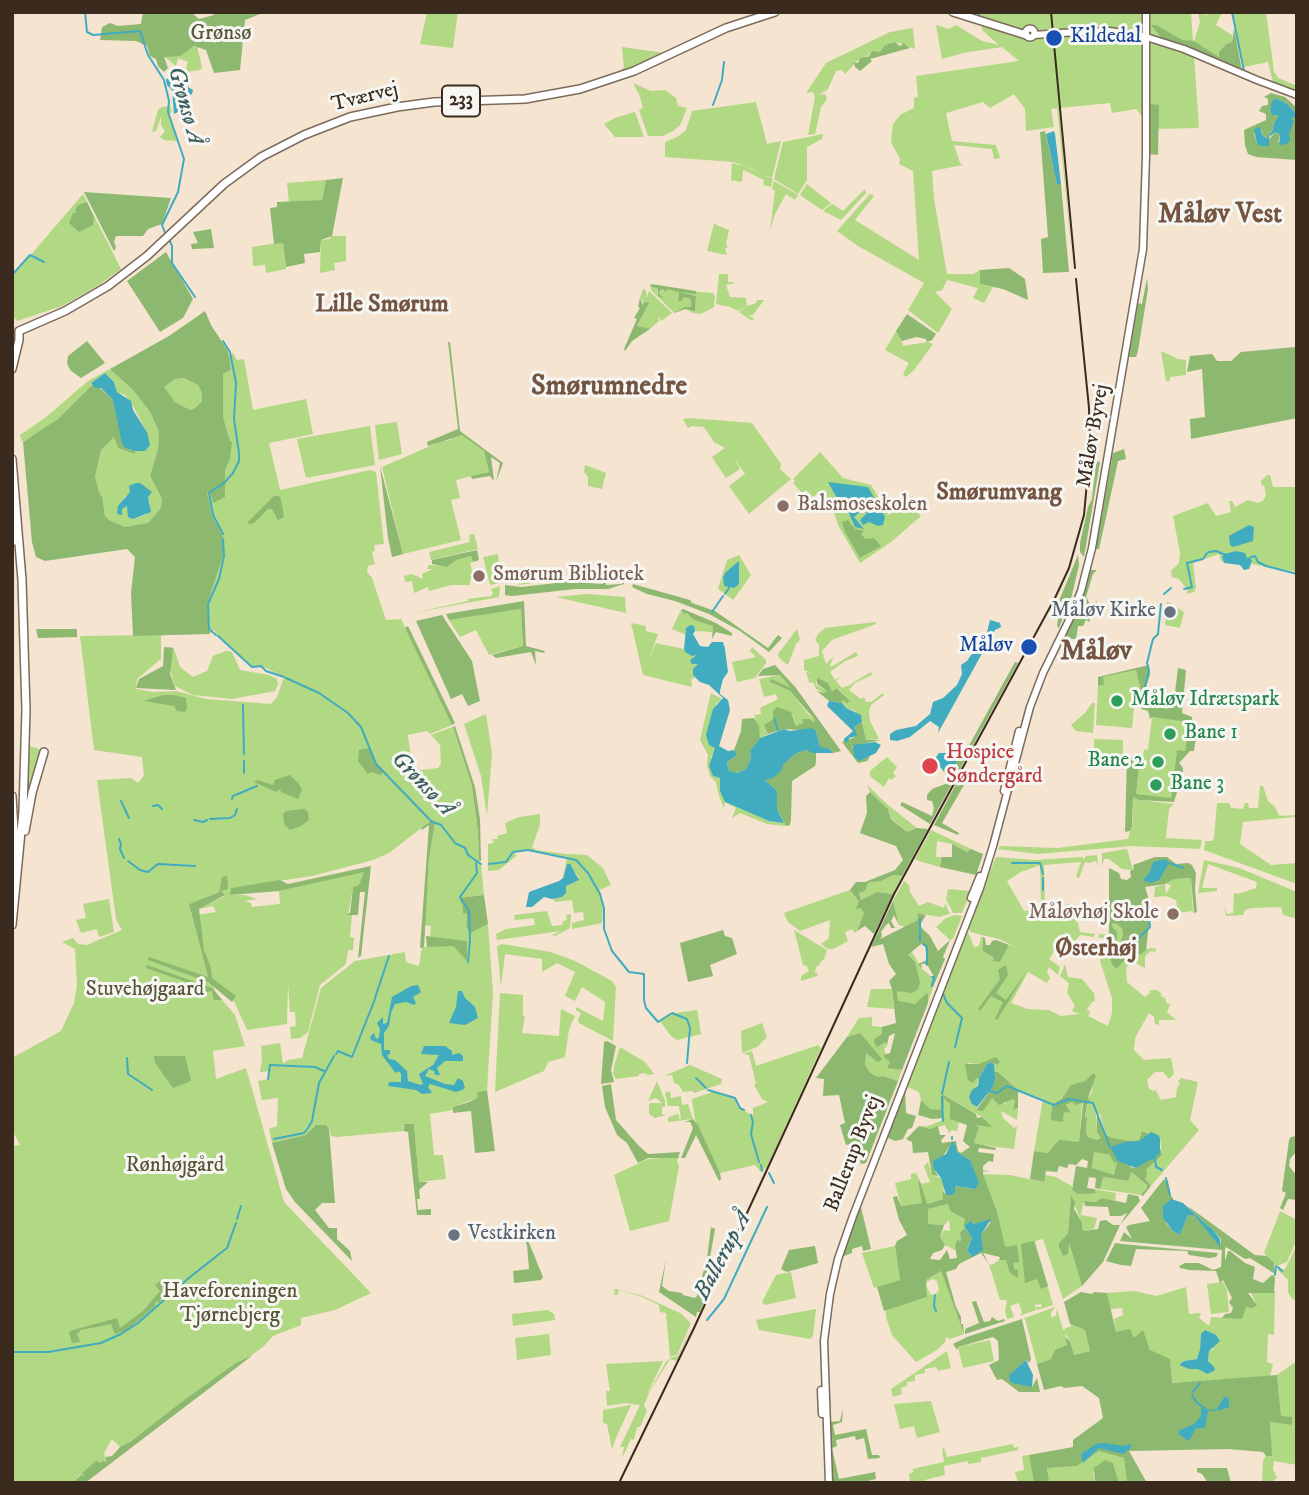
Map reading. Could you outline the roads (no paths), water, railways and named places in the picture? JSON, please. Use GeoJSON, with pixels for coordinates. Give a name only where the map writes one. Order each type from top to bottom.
{"type":"FeatureCollection","features":[{"type":"Feature","properties":{"kind":"highway","name":"Tværvej"},"geometry":{"type":"LineString","coordinates":[[16,332],[65,311],[100,292],[131,269],[214,192],[245,168],[282,145],[327,125],[371,112],[415,104],[516,100],[580,89],[634,71],[716,32],[775,12]]}},
{"type":"Feature","properties":{"kind":"highway"},"geometry":{"type":"LineString","coordinates":[[953,12],[1030,33]]}},
{"type":"Feature","properties":{"kind":"highway"},"geometry":{"type":"LineString","coordinates":[[12,369],[19,340],[16,332]]}},
{"type":"Feature","properties":{"kind":"highway"},"geometry":{"type":"LineString","coordinates":[[12,459],[22,580],[25,688],[23,798],[14,888]]}},
{"type":"Feature","properties":{"kind":"highway"},"geometry":{"type":"LineString","coordinates":[[12,526],[19,607],[22,700],[22,755],[12,925]]}},
{"type":"Feature","properties":{"kind":"highway"},"geometry":{"type":"LineString","coordinates":[[14,888],[32,793],[44,752]]}},
{"type":"Feature","properties":{"kind":"highway"},"geometry":{"type":"LineString","coordinates":[[12,796],[15,831],[14,888]]}},
{"type":"Feature","properties":{"kind":"main road","name":"Måløv Byvej"},"geometry":{"type":"LineString","coordinates":[[990,850],[1031,692],[1068,615],[1084,570],[1117,398],[1140,272],[1144,232],[1145,12]]}},
{"type":"Feature","properties":{"kind":"main road"},"geometry":{"type":"LineString","coordinates":[[1030,33],[1107,34],[1145,38],[1188,51],[1297,95]]}},
{"type":"Feature","properties":{"kind":"main road","name":"Måløv Byvej"},"geometry":{"type":"LineString","coordinates":[[990,850],[1017,768],[1034,694],[1071,616],[1088,567],[1117,398],[1141,225],[1145,38]]}},
{"type":"Feature","properties":{"kind":"main road"},"geometry":{"type":"LineString","coordinates":[[1016,745],[1014,762],[1018,762]]}},
{"type":"Feature","properties":{"kind":"main road","name":"Ballerup Byvej"},"geometry":{"type":"LineString","coordinates":[[827,1483],[821,1401],[821,1346],[823,1317],[834,1260],[990,850]]}},
{"type":"Feature","properties":{"kind":"water"},"geometry":{"type":"Polygon","coordinates":[[[173,78],[193,90],[192,94],[180,103],[178,112],[174,114],[172,90],[166,79],[173,78]]]}},
{"type":"Feature","properties":{"kind":"water"},"geometry":{"type":"Polygon","coordinates":[[[1275,98],[1286,103],[1297,114],[1295,118],[1291,117],[1294,122],[1289,134],[1290,140],[1287,144],[1279,145],[1280,135],[1276,132],[1269,137],[1269,146],[1261,146],[1257,144],[1254,130],[1260,128],[1263,136],[1267,138],[1272,132],[1278,118],[1278,115],[1272,115],[1270,109],[1275,98]]]}},
{"type":"Feature","properties":{"kind":"water"},"geometry":{"type":"Polygon","coordinates":[[[1054,131],[1061,184],[1057,184],[1046,134],[1054,131]]]}},
{"type":"Feature","properties":{"kind":"water"},"geometry":{"type":"Polygon","coordinates":[[[105,373],[114,382],[117,392],[131,401],[133,410],[147,432],[150,445],[145,451],[125,448],[113,400],[101,388],[95,388],[91,383],[105,373]]]}},
{"type":"Feature","properties":{"kind":"water"},"geometry":{"type":"Polygon","coordinates":[[[828,482],[868,487],[885,517],[883,525],[869,522],[863,525],[860,520],[867,513],[862,510],[854,517],[864,529],[855,527],[845,504],[838,500],[828,482]]]}},
{"type":"Feature","properties":{"kind":"water"},"geometry":{"type":"Polygon","coordinates":[[[136,483],[152,492],[148,497],[151,512],[133,519],[128,517],[127,506],[122,509],[122,515],[117,514],[118,506],[130,492],[129,486],[136,483]]]}},
{"type":"Feature","properties":{"kind":"water"},"geometry":{"type":"Polygon","coordinates":[[[1249,525],[1254,527],[1253,541],[1233,547],[1230,545],[1229,536],[1249,525]]]}},
{"type":"Feature","properties":{"kind":"water"},"geometry":{"type":"Polygon","coordinates":[[[1236,551],[1245,553],[1247,558],[1250,557],[1252,561],[1249,569],[1244,570],[1240,565],[1224,563],[1224,554],[1236,551]]]}},
{"type":"Feature","properties":{"kind":"water"},"geometry":{"type":"Polygon","coordinates":[[[739,561],[739,584],[734,588],[724,586],[723,577],[726,572],[739,561]]]}},
{"type":"Feature","properties":{"kind":"water"},"geometry":{"type":"Polygon","coordinates":[[[990,620],[1000,623],[1001,627],[995,630],[938,733],[939,727],[930,721],[910,737],[890,740],[890,734],[896,730],[916,726],[930,714],[933,702],[943,698],[957,685],[962,674],[961,665],[967,661],[987,632],[990,620]]]}},
{"type":"Feature","properties":{"kind":"water"},"geometry":{"type":"Polygon","coordinates":[[[694,626],[693,634],[700,646],[708,647],[712,642],[723,642],[725,649],[728,672],[723,679],[720,694],[728,700],[730,710],[719,746],[728,751],[734,750],[737,755],[727,762],[729,771],[737,773],[746,769],[751,758],[750,751],[760,738],[784,729],[790,731],[812,728],[816,731],[820,747],[830,749],[833,753],[813,753],[806,750],[795,754],[773,778],[765,780],[777,791],[777,809],[784,823],[769,821],[725,802],[720,791],[720,778],[713,776],[709,766],[715,748],[709,745],[706,735],[713,709],[723,698],[693,675],[693,669],[698,664],[692,664],[690,660],[697,655],[692,656],[684,649],[686,628],[694,626]]]}},
{"type":"Feature","properties":{"kind":"water"},"geometry":{"type":"Polygon","coordinates":[[[829,701],[842,703],[861,715],[862,722],[854,727],[857,736],[849,738],[848,742],[844,742],[844,739],[853,731],[827,706],[829,701]]]}},
{"type":"Feature","properties":{"kind":"water"},"geometry":{"type":"Polygon","coordinates":[[[875,742],[881,745],[876,753],[859,761],[854,757],[853,745],[875,742]]]}},
{"type":"Feature","properties":{"kind":"water"},"geometry":{"type":"Polygon","coordinates":[[[939,753],[953,753],[957,756],[952,770],[944,771],[937,764],[936,757],[939,753]]]}},
{"type":"Feature","properties":{"kind":"water"},"geometry":{"type":"Polygon","coordinates":[[[1166,859],[1169,863],[1159,880],[1150,883],[1143,880],[1150,872],[1153,862],[1166,859]]]}},
{"type":"Feature","properties":{"kind":"water"},"geometry":{"type":"Polygon","coordinates":[[[567,864],[570,864],[579,880],[566,886],[566,893],[562,897],[544,897],[532,907],[526,907],[529,892],[559,881],[563,878],[567,864]]]}},
{"type":"Feature","properties":{"kind":"water"},"geometry":{"type":"Polygon","coordinates":[[[418,985],[421,992],[413,997],[416,1003],[414,1005],[406,1002],[395,1004],[389,1026],[384,1033],[384,1050],[390,1050],[387,1055],[389,1059],[395,1060],[407,1071],[408,1081],[421,1085],[423,1084],[419,1074],[433,1065],[439,1055],[421,1054],[424,1046],[445,1046],[452,1051],[452,1055],[459,1053],[463,1056],[463,1061],[445,1061],[437,1068],[440,1075],[435,1075],[434,1071],[429,1069],[425,1076],[454,1085],[458,1078],[463,1081],[465,1088],[462,1090],[456,1092],[430,1084],[428,1087],[432,1093],[422,1094],[416,1090],[388,1086],[389,1082],[401,1082],[401,1074],[394,1071],[382,1055],[381,1044],[370,1037],[374,1033],[376,1039],[379,1038],[380,1029],[377,1023],[383,1017],[383,1024],[387,1023],[392,997],[418,985]]]}},
{"type":"Feature","properties":{"kind":"water"},"geometry":{"type":"Polygon","coordinates":[[[458,991],[462,991],[475,1007],[478,1018],[465,1025],[449,1023],[456,1007],[458,991]]]}},
{"type":"Feature","properties":{"kind":"water"},"geometry":{"type":"Polygon","coordinates":[[[987,1064],[994,1064],[993,1087],[977,1107],[969,1097],[972,1090],[978,1086],[979,1078],[987,1064]]]}},
{"type":"Feature","properties":{"kind":"water"},"geometry":{"type":"Polygon","coordinates":[[[1151,1132],[1160,1138],[1160,1153],[1136,1168],[1118,1161],[1110,1147],[1139,1141],[1151,1132]]]}},
{"type":"Feature","properties":{"kind":"water"},"geometry":{"type":"Polygon","coordinates":[[[952,1142],[957,1152],[970,1160],[979,1183],[975,1189],[955,1186],[952,1195],[946,1195],[933,1161],[946,1154],[952,1142]]]}},
{"type":"Feature","properties":{"kind":"water"},"geometry":{"type":"Polygon","coordinates":[[[1171,1199],[1183,1203],[1214,1231],[1220,1239],[1220,1247],[1194,1215],[1188,1215],[1180,1235],[1173,1231],[1163,1218],[1163,1206],[1171,1199]]]}},
{"type":"Feature","properties":{"kind":"water"},"geometry":{"type":"Polygon","coordinates":[[[991,1219],[981,1235],[983,1250],[972,1257],[967,1250],[972,1238],[964,1226],[971,1221],[974,1224],[991,1219]]]}},
{"type":"Feature","properties":{"kind":"water"},"geometry":{"type":"Polygon","coordinates":[[[1205,1330],[1216,1335],[1220,1341],[1209,1351],[1208,1361],[1215,1368],[1207,1374],[1179,1365],[1184,1361],[1197,1359],[1201,1334],[1205,1330]]]}},
{"type":"Feature","properties":{"kind":"water"},"geometry":{"type":"Polygon","coordinates":[[[1026,1360],[1033,1375],[1032,1387],[1010,1381],[1009,1375],[1026,1360]]]}},
{"type":"Feature","properties":{"kind":"water"},"geometry":{"type":"Polygon","coordinates":[[[1225,1396],[1229,1399],[1229,1407],[1208,1411],[1205,1428],[1196,1428],[1189,1441],[1178,1434],[1180,1430],[1194,1424],[1201,1416],[1201,1408],[1217,1409],[1225,1396]]]}},
{"type":"Feature","properties":{"kind":"water"},"geometry":{"type":"Polygon","coordinates":[[[1096,1444],[1123,1446],[1131,1444],[1131,1448],[1123,1454],[1099,1448],[1083,1463],[1081,1454],[1096,1444]]]}},
{"type":"Feature","properties":{"kind":"waterway","name":"Grønsø Å"},"geometry":{"type":"LineString","coordinates":[[85,12],[87,32],[93,35],[140,31],[148,55],[164,80],[169,101],[168,112],[184,159],[178,192],[162,225],[166,235]]}},
{"type":"Feature","properties":{"kind":"waterway"},"geometry":{"type":"LineString","coordinates":[[1232,12],[1244,71]]}},
{"type":"Feature","properties":{"kind":"waterway"},"geometry":{"type":"LineString","coordinates":[[713,105],[722,80],[724,62]]}},
{"type":"Feature","properties":{"kind":"waterway","name":"Grønsø Å"},"geometry":{"type":"LineString","coordinates":[[169,239],[172,246],[172,263],[195,297]]}},
{"type":"Feature","properties":{"kind":"waterway"},"geometry":{"type":"LineString","coordinates":[[12,275],[30,255],[44,262]]}},
{"type":"Feature","properties":{"kind":"waterway","name":"Grønsø Å"},"geometry":{"type":"LineString","coordinates":[[223,341],[230,352],[236,383],[234,419],[239,453],[239,461],[233,473],[209,493],[213,515],[223,534]]}},
{"type":"Feature","properties":{"kind":"waterway","name":"Grønsø Å"},"geometry":{"type":"LineString","coordinates":[[216,635],[209,629],[208,604],[219,579],[224,556],[223,539]]}},
{"type":"Feature","properties":{"kind":"waterway"},"geometry":{"type":"LineString","coordinates":[[1209,552],[1216,551],[1226,555]]}},
{"type":"Feature","properties":{"kind":"waterway"},"geometry":{"type":"LineString","coordinates":[[1184,589],[1192,587],[1187,563],[1203,559],[1207,553]]}},
{"type":"Feature","properties":{"kind":"waterway"},"geometry":{"type":"LineString","coordinates":[[1251,557],[1255,556],[1258,562],[1266,566],[1297,574]]}},
{"type":"Feature","properties":{"kind":"waterway"},"geometry":{"type":"LineString","coordinates":[[725,594],[729,588]]}},
{"type":"Feature","properties":{"kind":"waterway"},"geometry":{"type":"LineString","coordinates":[[1164,594],[1171,588]]}},
{"type":"Feature","properties":{"kind":"waterway"},"geometry":{"type":"LineString","coordinates":[[712,612],[723,596]]}},
{"type":"Feature","properties":{"kind":"waterway"},"geometry":{"type":"LineString","coordinates":[[1145,687],[1149,671],[1147,663],[1153,639],[1158,634],[1161,604]]}},
{"type":"Feature","properties":{"kind":"waterway","name":"Grønsø Å"},"geometry":{"type":"LineString","coordinates":[[218,636],[252,667],[261,666],[266,671],[284,677]]}},
{"type":"Feature","properties":{"kind":"waterway","name":"Grønsø Å"},"geometry":{"type":"LineString","coordinates":[[286,678],[319,693],[348,713],[361,727],[376,764],[431,821],[441,825],[455,843],[465,848],[468,855],[481,864]]}},
{"type":"Feature","properties":{"kind":"waterway"},"geometry":{"type":"LineString","coordinates":[[243,705],[244,754]]}},
{"type":"Feature","properties":{"kind":"waterway"},"geometry":{"type":"LineString","coordinates":[[774,718],[778,730]]}},
{"type":"Feature","properties":{"kind":"waterway"},"geometry":{"type":"LineString","coordinates":[[244,761],[244,773]]}},
{"type":"Feature","properties":{"kind":"waterway"},"geometry":{"type":"LineString","coordinates":[[232,799],[233,796],[257,786]]}},
{"type":"Feature","properties":{"kind":"waterway"},"geometry":{"type":"LineString","coordinates":[[121,801],[129,818]]}},
{"type":"Feature","properties":{"kind":"waterway"},"geometry":{"type":"LineString","coordinates":[[153,806],[158,805],[162,809]]}},
{"type":"Feature","properties":{"kind":"waterway"},"geometry":{"type":"LineString","coordinates":[[210,819],[230,818],[235,815],[237,809]]}},
{"type":"Feature","properties":{"kind":"waterway"},"geometry":{"type":"LineString","coordinates":[[194,820],[207,820]]}},
{"type":"Feature","properties":{"kind":"waterway"},"geometry":{"type":"LineString","coordinates":[[119,839],[124,858]]}},
{"type":"Feature","properties":{"kind":"waterway","name":"Ballerup Å"},"geometry":{"type":"LineString","coordinates":[[489,864],[506,862],[513,852],[528,850],[576,860],[588,873],[600,894],[604,908],[604,929],[612,951],[629,972],[644,974],[646,1008],[658,1022],[672,1013],[687,1019],[690,1028],[687,1063]]}},
{"type":"Feature","properties":{"kind":"waterway"},"geometry":{"type":"LineString","coordinates":[[128,861],[140,870],[148,872],[158,864],[195,866]]}},
{"type":"Feature","properties":{"kind":"waterway"},"geometry":{"type":"LineString","coordinates":[[468,962],[469,911],[460,897],[477,873],[476,863]]}},
{"type":"Feature","properties":{"kind":"waterway"},"geometry":{"type":"LineString","coordinates":[[1012,863],[1040,863],[1043,874]]}},
{"type":"Feature","properties":{"kind":"waterway"},"geometry":{"type":"LineString","coordinates":[[1169,863],[1183,868]]}},
{"type":"Feature","properties":{"kind":"waterway"},"geometry":{"type":"LineString","coordinates":[[1043,878],[1043,890]]}},
{"type":"Feature","properties":{"kind":"waterway"},"geometry":{"type":"LineString","coordinates":[[1139,938],[1150,927],[1149,918]]}},
{"type":"Feature","properties":{"kind":"waterway"},"geometry":{"type":"LineString","coordinates":[[920,919],[920,941]]}},
{"type":"Feature","properties":{"kind":"waterway"},"geometry":{"type":"LineString","coordinates":[[923,944],[927,947],[927,965]]}},
{"type":"Feature","properties":{"kind":"waterway"},"geometry":{"type":"LineString","coordinates":[[1121,951],[1127,944]]}},
{"type":"Feature","properties":{"kind":"waterway"},"geometry":{"type":"LineString","coordinates":[[375,998],[389,956]]}},
{"type":"Feature","properties":{"kind":"waterway"},"geometry":{"type":"LineString","coordinates":[[932,977],[932,986]]}},
{"type":"Feature","properties":{"kind":"waterway"},"geometry":{"type":"LineString","coordinates":[[943,994],[947,1003],[962,1018],[955,1047]]}},
{"type":"Feature","properties":{"kind":"waterway"},"geometry":{"type":"LineString","coordinates":[[336,1054],[338,1051],[352,1057],[375,999]]}},
{"type":"Feature","properties":{"kind":"waterway"},"geometry":{"type":"LineString","coordinates":[[274,1139],[304,1133],[308,1128],[312,1121],[319,1083],[334,1056]]}},
{"type":"Feature","properties":{"kind":"waterway"},"geometry":{"type":"LineString","coordinates":[[127,1058],[128,1074],[152,1090]]}},
{"type":"Feature","properties":{"kind":"waterway"},"geometry":{"type":"LineString","coordinates":[[942,1094],[949,1062]]}},
{"type":"Feature","properties":{"kind":"waterway"},"geometry":{"type":"LineString","coordinates":[[268,1079],[270,1065],[315,1067],[324,1071]]}},
{"type":"Feature","properties":{"kind":"waterway","name":"Ballerup Å"},"geometry":{"type":"LineString","coordinates":[[696,1078],[706,1088]]}},
{"type":"Feature","properties":{"kind":"waterway"},"geometry":{"type":"LineString","coordinates":[[989,1091],[997,1093],[1007,1086],[1054,1105],[1069,1099],[1093,1103],[1110,1147]]}},
{"type":"Feature","properties":{"kind":"waterway","name":"Ballerup Å"},"geometry":{"type":"LineString","coordinates":[[708,1090],[735,1098],[744,1110]]}},
{"type":"Feature","properties":{"kind":"waterway"},"geometry":{"type":"LineString","coordinates":[[942,1097],[943,1121]]}},
{"type":"Feature","properties":{"kind":"waterway","name":"Ballerup Å"},"geometry":{"type":"LineString","coordinates":[[751,1115],[751,1134],[759,1162]]}},
{"type":"Feature","properties":{"kind":"waterway"},"geometry":{"type":"LineString","coordinates":[[1151,1159],[1155,1157],[1156,1167],[1162,1170]]}},
{"type":"Feature","properties":{"kind":"waterway","name":"Ballerup Å"},"geometry":{"type":"LineString","coordinates":[[761,1165],[762,1171]]}},
{"type":"Feature","properties":{"kind":"waterway","name":"Ballerup Å"},"geometry":{"type":"LineString","coordinates":[[769,1173],[774,1183]]}},
{"type":"Feature","properties":{"kind":"waterway"},"geometry":{"type":"LineString","coordinates":[[1166,1178],[1170,1195]]}},
{"type":"Feature","properties":{"kind":"waterway"},"geometry":{"type":"LineString","coordinates":[[237,1219],[241,1206]]}},
{"type":"Feature","properties":{"kind":"waterway","name":"Ballerup Å"},"geometry":{"type":"LineString","coordinates":[[707,1320],[724,1299],[767,1207]]}},
{"type":"Feature","properties":{"kind":"waterway"},"geometry":{"type":"LineString","coordinates":[[12,1352],[48,1352],[101,1343],[121,1334],[138,1323],[227,1248],[236,1223]]}},
{"type":"Feature","properties":{"kind":"waterway"},"geometry":{"type":"LineString","coordinates":[[1275,1275],[1276,1266]]}},
{"type":"Feature","properties":{"kind":"waterway"},"geometry":{"type":"LineString","coordinates":[[1278,1267],[1282,1271]]}},
{"type":"Feature","properties":{"kind":"waterway"},"geometry":{"type":"LineString","coordinates":[[935,1295],[936,1311]]}},
{"type":"Feature","properties":{"kind":"waterway"},"geometry":{"type":"LineString","coordinates":[[1193,1392],[1200,1383]]}},
{"type":"Feature","properties":{"kind":"waterway"},"geometry":{"type":"LineString","coordinates":[[1192,1395],[1196,1402],[1207,1410]]}},
{"type":"Feature","properties":{"kind":"tram line"},"geometry":{"type":"LineString","coordinates":[[1051,12],[1075,268]]}},
{"type":"Feature","properties":{"kind":"tram line"},"geometry":{"type":"LineString","coordinates":[[619,1483],[694,1328],[894,894],[1069,568],[1084,515],[1090,450],[1089,408],[1076,279]]}},
{"type":"Feature","properties":{"kind":"place","name":"Kildedal"},"geometry":{"type":"Point","coordinates":[1054,38]}},
{"type":"Feature","properties":{"kind":"place","name":"Balsmoseskolen"},"geometry":{"type":"Point","coordinates":[783,506]}},
{"type":"Feature","properties":{"kind":"place","name":"Smørum Bibliotek"},"geometry":{"type":"Point","coordinates":[479,576]}},
{"type":"Feature","properties":{"kind":"place","name":"Måløv Kirke"},"geometry":{"type":"Point","coordinates":[1170,612]}},
{"type":"Feature","properties":{"kind":"place","name":"Måløv"},"geometry":{"type":"Point","coordinates":[1029,647]}},
{"type":"Feature","properties":{"kind":"place","name":"Måløv Idrætspark"},"geometry":{"type":"Point","coordinates":[1117,701]}},
{"type":"Feature","properties":{"kind":"place","name":"Bane 1"},"geometry":{"type":"Point","coordinates":[1170,734]}},
{"type":"Feature","properties":{"kind":"place","name":"Bane 2"},"geometry":{"type":"Point","coordinates":[1158,762]}},
{"type":"Feature","properties":{"kind":"place","name":"Hospice Søndergård"},"geometry":{"type":"Point","coordinates":[930,766]}},
{"type":"Feature","properties":{"kind":"place","name":"Bane 3"},"geometry":{"type":"Point","coordinates":[1156,785]}},
{"type":"Feature","properties":{"kind":"place","name":"Måløvhøj Skole"},"geometry":{"type":"Point","coordinates":[1173,914]}},
{"type":"Feature","properties":{"kind":"place","name":"Vestkirken"},"geometry":{"type":"Point","coordinates":[454,1235]}},
{"type":"Feature","properties":{"kind":"district","name":"Måløv Vest"},"geometry":{"type":"Point","coordinates":[1220,216]}},
{"type":"Feature","properties":{"kind":"district","name":"Lille Smørum"},"geometry":{"type":"Point","coordinates":[382,306]}},
{"type":"Feature","properties":{"kind":"district","name":"Smørumnedre"},"geometry":{"type":"Point","coordinates":[609,388]}},
{"type":"Feature","properties":{"kind":"district","name":"Smørumvang"},"geometry":{"type":"Point","coordinates":[999,494]}},
{"type":"Feature","properties":{"kind":"district","name":"Måløv"},"geometry":{"type":"Point","coordinates":[1096,653]}},
{"type":"Feature","properties":{"kind":"district","name":"Østerhøj"},"geometry":{"type":"Point","coordinates":[1096,950]}},
{"type":"Feature","properties":{"kind":"park label","name":"Grønsø"},"geometry":{"type":"Point","coordinates":[221,35]}},
{"type":"Feature","properties":{"kind":"park label","name":"Stuvehøjgaard"},"geometry":{"type":"Point","coordinates":[145,991]}},
{"type":"Feature","properties":{"kind":"park label","name":"Rønhøjgård"},"geometry":{"type":"Point","coordinates":[175,1167]}},
{"type":"Feature","properties":{"kind":"park label","name":"Haveforeningen Tjørnebjerg"},"geometry":{"type":"Point","coordinates":[230,1305]}}]}
